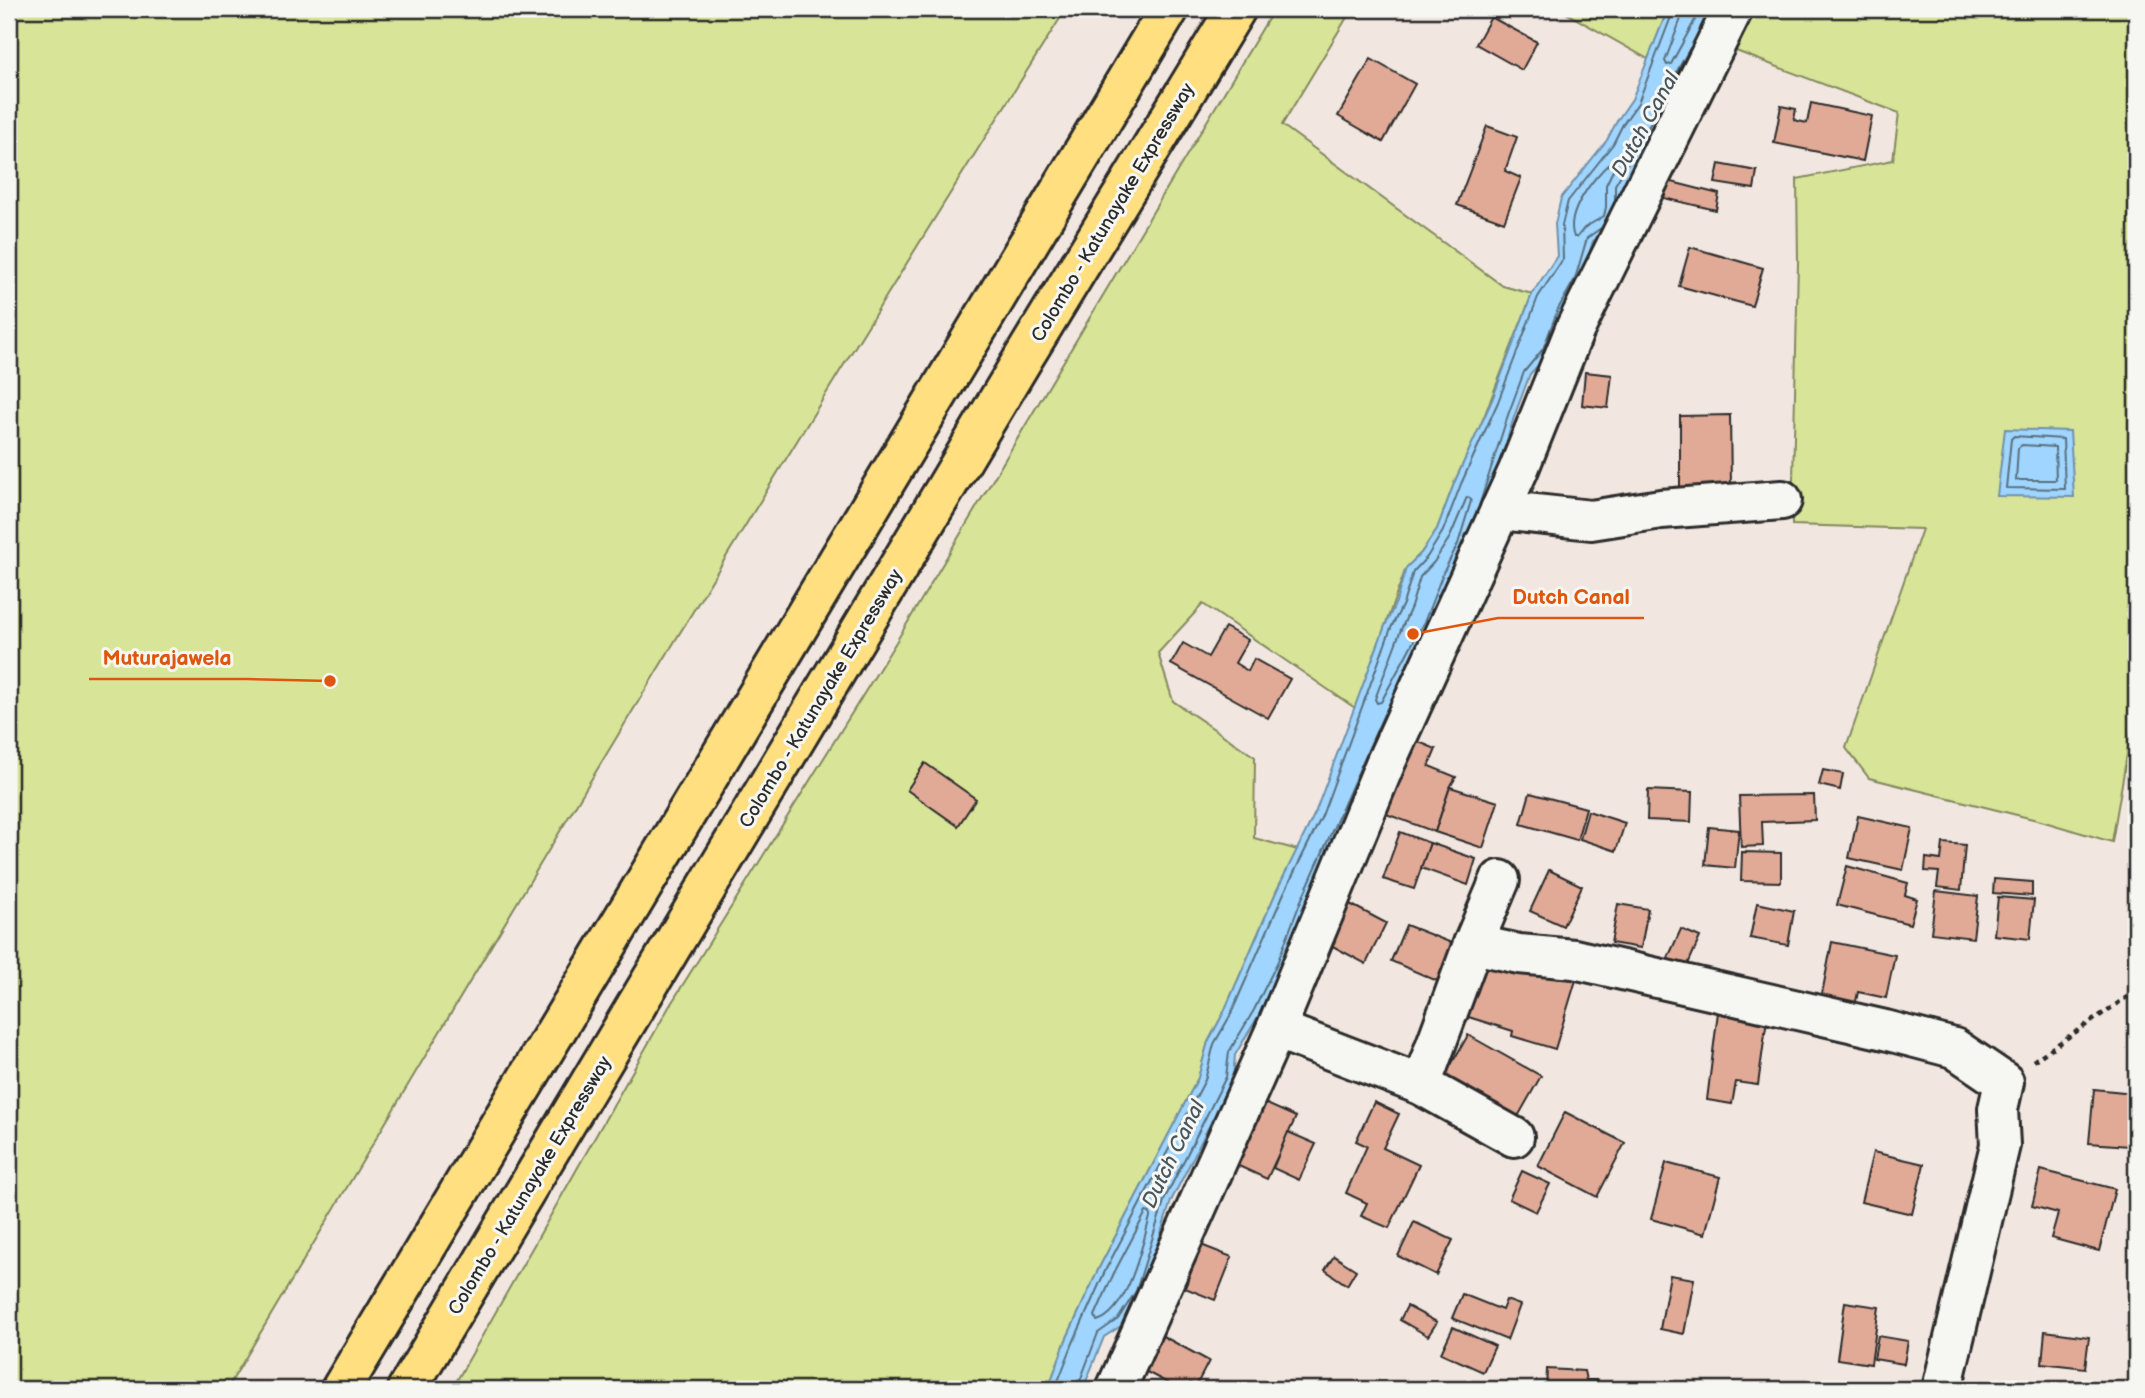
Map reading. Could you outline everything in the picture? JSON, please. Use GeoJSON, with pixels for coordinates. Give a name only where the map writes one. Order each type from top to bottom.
{"type":"FeatureCollection","features":[{"type":"Feature","properties":{"kind":"highway"},"geometry":{"type":"LineString","coordinates":[[341,1389],[1169,9]]}},
{"type":"Feature","properties":{"kind":"highway","name":"Colombo - Katunayake Expressway"},"geometry":{"type":"LineString","coordinates":[[407,1389],[1017,368],[1236,9]]}},
{"type":"Feature","properties":{"kind":"street"},"geometry":{"type":"LineString","coordinates":[[1116,1389],[1276,1029],[1385,764],[1518,471],[1575,329],[1733,9]]}},
{"type":"Feature","properties":{"kind":"street"},"geometry":{"type":"LineString","coordinates":[[1500,510],[1591,520],[1661,509],[1782,500]]}},
{"type":"Feature","properties":{"kind":"street"},"geometry":{"type":"LineString","coordinates":[[1421,1085],[1473,944],[1500,880]]}},
{"type":"Feature","properties":{"kind":"street"},"geometry":{"type":"LineString","coordinates":[[1473,944],[1519,954],[1574,959],[1954,1048],[2004,1082],[1998,1109],[2000,1145],[1941,1389]]}},
{"type":"Feature","properties":{"kind":"street"},"geometry":{"type":"LineString","coordinates":[[1276,1029],[1421,1085],[1514,1137]]}},
{"type":"Feature","properties":{"kind":"path"},"geometry":{"type":"LineString","coordinates":[[2004,1082],[2136,991]]}},
{"type":"Feature","properties":{"kind":"green space"},"geometry":{"type":"Polygon","coordinates":[[[9,9],[1066,9],[746,524],[227,1389],[9,1389],[9,9]]]}},
{"type":"Feature","properties":{"kind":"green space"},"geometry":{"type":"Polygon","coordinates":[[[1274,9],[1352,9],[1282,125],[1503,286],[1532,294],[1437,529],[1421,553],[1406,568],[1355,708],[1203,604],[1158,653],[1173,701],[1255,757],[1254,838],[1298,850],[1208,1042],[1198,1078],[1100,1266],[1066,1340],[1048,1389],[452,1389],[669,1007],[896,642],[1274,9]]]}},
{"type":"Feature","properties":{"kind":"green space"},"geometry":{"type":"Polygon","coordinates":[[[1559,9],[1668,9],[1648,59],[1559,9]]]}},
{"type":"Feature","properties":{"kind":"green space"},"geometry":{"type":"Polygon","coordinates":[[[1760,9],[2136,9],[2136,702],[2112,842],[2041,821],[1869,778],[1846,748],[1922,529],[1792,525],[1798,262],[1797,179],[1893,160],[1899,113],[1728,48],[1760,9]]]}},
{"type":"Feature","properties":{"kind":"water"},"geometry":{"type":"Polygon","coordinates":[[[1668,9],[1718,9],[1621,189],[1622,208],[1618,228],[1593,241],[1581,282],[1549,353],[1530,374],[1484,515],[1285,964],[1235,1055],[1233,1079],[1171,1201],[1142,1294],[1124,1324],[1104,1337],[1083,1389],[1048,1389],[1066,1340],[1100,1266],[1198,1078],[1208,1042],[1315,813],[1396,602],[1406,568],[1421,553],[1437,529],[1455,481],[1492,400],[1532,294],[1557,256],[1555,224],[1561,198],[1607,140],[1632,99],[1668,9]]]}},
{"type":"Feature","properties":{"kind":"water"},"geometry":{"type":"Polygon","coordinates":[[[2005,429],[2070,431],[2074,497],[1997,496],[2005,429]]]}},
{"type":"Feature","properties":{"kind":"building"},"geometry":{"type":"Polygon","coordinates":[[[1491,17],[1537,42],[1522,70],[1476,44],[1491,17]]]}},
{"type":"Feature","properties":{"kind":"building"},"geometry":{"type":"Polygon","coordinates":[[[1371,59],[1415,84],[1383,142],[1338,116],[1371,59]]]}},
{"type":"Feature","properties":{"kind":"building"},"geometry":{"type":"Polygon","coordinates":[[[1811,103],[1872,116],[1863,161],[1774,143],[1781,106],[1796,109],[1794,120],[1807,123],[1811,103]]]}},
{"type":"Feature","properties":{"kind":"building"},"geometry":{"type":"Polygon","coordinates":[[[1487,126],[1517,137],[1505,171],[1521,178],[1504,222],[1457,205],[1487,126]]]}},
{"type":"Feature","properties":{"kind":"building"},"geometry":{"type":"Polygon","coordinates":[[[1719,164],[1757,171],[1754,189],[1715,183],[1719,164]]]}},
{"type":"Feature","properties":{"kind":"building"},"geometry":{"type":"Polygon","coordinates":[[[1668,181],[1719,194],[1716,210],[1664,198],[1668,181]]]}},
{"type":"Feature","properties":{"kind":"building"},"geometry":{"type":"Polygon","coordinates":[[[1690,247],[1763,268],[1752,306],[1679,286],[1690,247]]]}},
{"type":"Feature","properties":{"kind":"building"},"geometry":{"type":"Polygon","coordinates":[[[1585,372],[1612,375],[1608,408],[1582,405],[1585,372]]]}},
{"type":"Feature","properties":{"kind":"building"},"geometry":{"type":"Polygon","coordinates":[[[1730,415],[1731,486],[1680,487],[1680,416],[1730,415]]]}},
{"type":"Feature","properties":{"kind":"building"},"geometry":{"type":"Polygon","coordinates":[[[1225,627],[1248,640],[1235,663],[1248,671],[1254,659],[1290,679],[1268,718],[1171,664],[1183,643],[1208,657],[1225,627]]]}},
{"type":"Feature","properties":{"kind":"building"},"geometry":{"type":"Polygon","coordinates":[[[1414,740],[1436,749],[1429,766],[1456,777],[1435,832],[1378,811],[1414,740]]]}},
{"type":"Feature","properties":{"kind":"building"},"geometry":{"type":"Polygon","coordinates":[[[925,763],[976,799],[958,826],[907,790],[925,763]]]}},
{"type":"Feature","properties":{"kind":"building"},"geometry":{"type":"Polygon","coordinates":[[[1823,770],[1843,774],[1840,790],[1819,785],[1823,770]]]}},
{"type":"Feature","properties":{"kind":"building"},"geometry":{"type":"Polygon","coordinates":[[[1450,787],[1498,802],[1483,848],[1435,832],[1450,787]]]}},
{"type":"Feature","properties":{"kind":"building"},"geometry":{"type":"Polygon","coordinates":[[[1648,790],[1692,792],[1691,822],[1647,820],[1648,790]]]}},
{"type":"Feature","properties":{"kind":"building"},"geometry":{"type":"Polygon","coordinates":[[[1530,793],[1586,808],[1577,840],[1521,824],[1530,793]]]}},
{"type":"Feature","properties":{"kind":"building"},"geometry":{"type":"Polygon","coordinates":[[[1814,795],[1815,820],[1762,822],[1763,846],[1741,847],[1739,796],[1814,795]]]}},
{"type":"Feature","properties":{"kind":"building"},"geometry":{"type":"Polygon","coordinates":[[[1588,811],[1625,823],[1616,851],[1580,839],[1588,811]]]}},
{"type":"Feature","properties":{"kind":"building"},"geometry":{"type":"Polygon","coordinates":[[[1858,816],[1912,828],[1903,870],[1849,858],[1858,816]]]}},
{"type":"Feature","properties":{"kind":"building"},"geometry":{"type":"Polygon","coordinates":[[[1709,827],[1739,830],[1735,868],[1705,865],[1709,827]]]}},
{"type":"Feature","properties":{"kind":"building"},"geometry":{"type":"Polygon","coordinates":[[[1400,832],[1430,843],[1414,889],[1383,879],[1400,832]]]}},
{"type":"Feature","properties":{"kind":"building"},"geometry":{"type":"Polygon","coordinates":[[[1430,843],[1476,859],[1468,885],[1421,868],[1430,843]]]}},
{"type":"Feature","properties":{"kind":"building"},"geometry":{"type":"Polygon","coordinates":[[[1943,843],[1965,845],[1961,890],[1937,887],[1939,872],[1925,871],[1926,858],[1941,860],[1943,843]]]}},
{"type":"Feature","properties":{"kind":"building"},"geometry":{"type":"Polygon","coordinates":[[[1742,852],[1781,853],[1781,882],[1741,881],[1742,852]]]}},
{"type":"Feature","properties":{"kind":"building"},"geometry":{"type":"Polygon","coordinates":[[[1847,866],[1908,883],[1905,895],[1917,899],[1910,924],[1837,905],[1847,866]]]}},
{"type":"Feature","properties":{"kind":"building"},"geometry":{"type":"Polygon","coordinates":[[[1549,870],[1582,886],[1563,926],[1530,911],[1549,870]]]}},
{"type":"Feature","properties":{"kind":"building"},"geometry":{"type":"Polygon","coordinates":[[[1994,879],[2032,882],[2032,896],[1993,893],[1994,879]]]}},
{"type":"Feature","properties":{"kind":"building"},"geometry":{"type":"Polygon","coordinates":[[[1936,891],[1978,896],[1973,938],[1931,933],[1936,891]]]}},
{"type":"Feature","properties":{"kind":"building"},"geometry":{"type":"Polygon","coordinates":[[[1998,897],[2034,900],[2030,939],[1994,935],[1998,897]]]}},
{"type":"Feature","properties":{"kind":"building"},"geometry":{"type":"Polygon","coordinates":[[[1348,903],[1386,923],[1366,964],[1327,943],[1348,903]]]}},
{"type":"Feature","properties":{"kind":"building"},"geometry":{"type":"Polygon","coordinates":[[[1757,903],[1794,911],[1788,945],[1750,938],[1757,903]]]}},
{"type":"Feature","properties":{"kind":"building"},"geometry":{"type":"Polygon","coordinates":[[[1618,904],[1648,909],[1641,948],[1611,943],[1618,904]]]}},
{"type":"Feature","properties":{"kind":"building"},"geometry":{"type":"Polygon","coordinates":[[[1406,925],[1452,943],[1437,981],[1391,961],[1406,925]]]}},
{"type":"Feature","properties":{"kind":"building"},"geometry":{"type":"Polygon","coordinates":[[[1681,929],[1700,937],[1686,969],[1667,960],[1681,929]]]}},
{"type":"Feature","properties":{"kind":"building"},"geometry":{"type":"Polygon","coordinates":[[[1832,942],[1895,955],[1886,998],[1858,992],[1855,1006],[1821,999],[1832,942]]]}},
{"type":"Feature","properties":{"kind":"building"},"geometry":{"type":"Polygon","coordinates":[[[1479,950],[1576,980],[1555,1049],[1512,1036],[1513,1031],[1459,1014],[1479,950]]]}},
{"type":"Feature","properties":{"kind":"building"},"geometry":{"type":"Polygon","coordinates":[[[1718,1012],[1767,1019],[1758,1085],[1736,1082],[1732,1104],[1707,1100],[1718,1012]]]}},
{"type":"Feature","properties":{"kind":"building"},"geometry":{"type":"Polygon","coordinates":[[[1468,1035],[1541,1076],[1516,1120],[1443,1079],[1468,1035]]]}},
{"type":"Feature","properties":{"kind":"building"},"geometry":{"type":"Polygon","coordinates":[[[2094,1089],[2133,1093],[2129,1146],[2089,1143],[2094,1089]]]}},
{"type":"Feature","properties":{"kind":"building"},"geometry":{"type":"Polygon","coordinates":[[[1260,1101],[1296,1117],[1267,1179],[1232,1163],[1260,1101]]]}},
{"type":"Feature","properties":{"kind":"building"},"geometry":{"type":"Polygon","coordinates":[[[1374,1102],[1399,1114],[1383,1148],[1419,1165],[1389,1228],[1361,1216],[1367,1203],[1346,1193],[1367,1146],[1356,1141],[1374,1102]]]}},
{"type":"Feature","properties":{"kind":"building"},"geometry":{"type":"Polygon","coordinates":[[[1565,1112],[1625,1143],[1597,1197],[1538,1166],[1565,1112]]]}},
{"type":"Feature","properties":{"kind":"building"},"geometry":{"type":"Polygon","coordinates":[[[1288,1132],[1316,1144],[1299,1180],[1273,1168],[1288,1132]]]}},
{"type":"Feature","properties":{"kind":"building"},"geometry":{"type":"Polygon","coordinates":[[[1873,1152],[1924,1164],[1912,1214],[1861,1202],[1873,1152]]]}},
{"type":"Feature","properties":{"kind":"building"},"geometry":{"type":"Polygon","coordinates":[[[1666,1163],[1720,1177],[1705,1234],[1651,1219],[1666,1163]]]}},
{"type":"Feature","properties":{"kind":"building"},"geometry":{"type":"Polygon","coordinates":[[[2041,1170],[2115,1189],[2099,1251],[2051,1238],[2058,1213],[2032,1206],[2041,1170]]]}},
{"type":"Feature","properties":{"kind":"building"},"geometry":{"type":"Polygon","coordinates":[[[1522,1171],[1550,1184],[1536,1212],[1509,1199],[1522,1171]]]}},
{"type":"Feature","properties":{"kind":"building"},"geometry":{"type":"Polygon","coordinates":[[[1414,1222],[1453,1240],[1436,1275],[1398,1256],[1414,1222]]]}},
{"type":"Feature","properties":{"kind":"building"},"geometry":{"type":"Polygon","coordinates":[[[1201,1245],[1232,1257],[1215,1300],[1185,1288],[1201,1245]]]}},
{"type":"Feature","properties":{"kind":"building"},"geometry":{"type":"Polygon","coordinates":[[[1334,1256],[1356,1270],[1347,1285],[1325,1270],[1334,1256]]]}},
{"type":"Feature","properties":{"kind":"building"},"geometry":{"type":"Polygon","coordinates":[[[1670,1275],[1694,1279],[1684,1334],[1660,1329],[1670,1275]]]}},
{"type":"Feature","properties":{"kind":"building"},"geometry":{"type":"Polygon","coordinates":[[[1462,1294],[1502,1310],[1506,1300],[1520,1305],[1507,1340],[1452,1318],[1462,1294]]]}},
{"type":"Feature","properties":{"kind":"building"},"geometry":{"type":"Polygon","coordinates":[[[1845,1302],[1879,1307],[1871,1364],[1837,1359],[1845,1302]]]}},
{"type":"Feature","properties":{"kind":"building"},"geometry":{"type":"Polygon","coordinates":[[[1407,1306],[1437,1322],[1428,1336],[1400,1320],[1407,1306]]]}},
{"type":"Feature","properties":{"kind":"building"},"geometry":{"type":"Polygon","coordinates":[[[1453,1327],[1495,1346],[1483,1372],[1441,1353],[1453,1327]]]}},
{"type":"Feature","properties":{"kind":"building"},"geometry":{"type":"Polygon","coordinates":[[[2045,1331],[2089,1337],[2085,1368],[2042,1363],[2045,1331]]]}},
{"type":"Feature","properties":{"kind":"building"},"geometry":{"type":"Polygon","coordinates":[[[1159,1334],[1209,1361],[1196,1386],[1190,1383],[1186,1389],[1179,1389],[1141,1369],[1159,1334]]]}},
{"type":"Feature","properties":{"kind":"building"},"geometry":{"type":"Polygon","coordinates":[[[1878,1336],[1908,1341],[1904,1364],[1874,1359],[1878,1336]]]}},
{"type":"Feature","properties":{"kind":"building"},"geometry":{"type":"Polygon","coordinates":[[[1547,1369],[1584,1371],[1586,1380],[1596,1380],[1595,1389],[1546,1389],[1547,1369]]]}},
{"type":"Feature","properties":{"kind":"place","name":"Dutch Canal"},"geometry":{"type":"Point","coordinates":[1413,634]}},
{"type":"Feature","properties":{"kind":"place","name":"Muturajawela"},"geometry":{"type":"Point","coordinates":[330,681]}}]}
